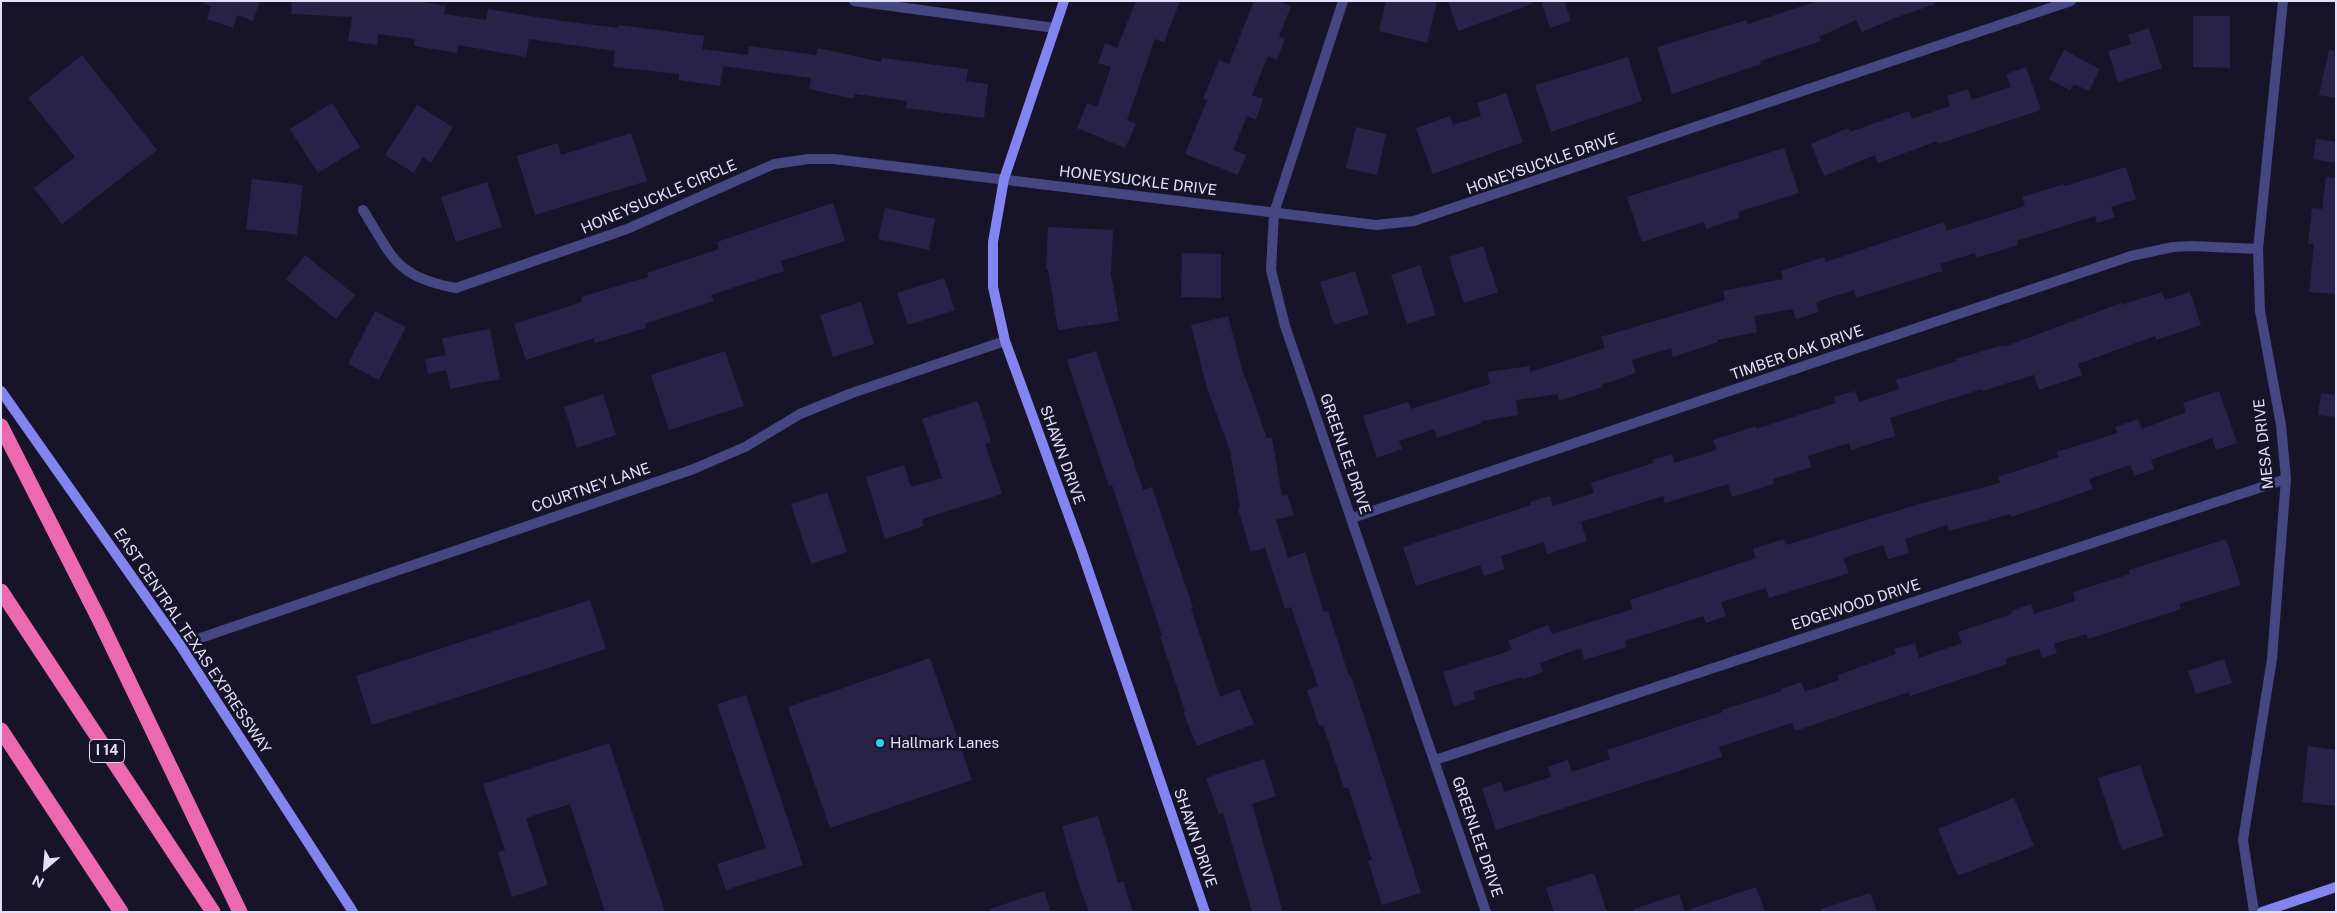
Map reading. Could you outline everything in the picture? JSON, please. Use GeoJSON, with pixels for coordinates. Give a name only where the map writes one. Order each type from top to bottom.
{"type":"FeatureCollection","features":[{"type":"Feature","properties":{"kind":"highway"},"geometry":{"type":"LineString","coordinates":[[1,426],[99,619],[240,912]]}},
{"type":"Feature","properties":{"kind":"highway","name":"I 14"},"geometry":{"type":"LineString","coordinates":[[1,591],[213,912]]}},
{"type":"Feature","properties":{"kind":"highway"},"geometry":{"type":"LineString","coordinates":[[1,730],[121,912]]}},
{"type":"Feature","properties":{"kind":"street"},"geometry":{"type":"LineString","coordinates":[[854,1],[1055,28]]}},
{"type":"Feature","properties":{"kind":"street","name":"SHAWN DRIVE"},"geometry":{"type":"LineString","coordinates":[[1064,1],[1004,179],[993,242],[994,288],[1005,341],[1081,549],[1205,912]]}},
{"type":"Feature","properties":{"kind":"street","name":"GREENLEE DRIVE"},"geometry":{"type":"LineString","coordinates":[[1343,1],[1274,213],[1271,270],[1283,316],[1486,912]]}},
{"type":"Feature","properties":{"kind":"street","name":"HONEYSUCKLE DRIVE"},"geometry":{"type":"LineString","coordinates":[[1004,179],[1376,225],[1414,222],[2070,1]]}},
{"type":"Feature","properties":{"kind":"street","name":"MESA DRIVE"},"geometry":{"type":"LineString","coordinates":[[2254,912],[2243,840],[2272,659],[2286,479],[2281,425],[2260,311],[2258,249],[2283,1]]}},
{"type":"Feature","properties":{"kind":"street","name":"HONEYSUCKLE CIRCLE"},"geometry":{"type":"LineString","coordinates":[[363,210],[393,259],[408,273],[430,283],[456,288],[627,229],[774,164],[809,159],[834,159],[1004,179]]}},
{"type":"Feature","properties":{"kind":"street","name":"TIMBER OAK DRIVE"},"geometry":{"type":"LineString","coordinates":[[1352,518],[2131,256],[2191,246],[2258,249]]}},
{"type":"Feature","properties":{"kind":"street","name":"COURTNEY LANE"},"geometry":{"type":"LineString","coordinates":[[180,645],[691,470],[745,447],[800,414],[852,393],[1005,341]]}},
{"type":"Feature","properties":{"kind":"street","name":"EAST CENTRAL TEXAS EXPRESSWAY"},"geometry":{"type":"LineString","coordinates":[[1,391],[180,645],[353,912]]}},
{"type":"Feature","properties":{"kind":"street","name":"EDGEWOOD DRIVE"},"geometry":{"type":"LineString","coordinates":[[1435,760],[2286,479]]}},
{"type":"Feature","properties":{"kind":"street"},"geometry":{"type":"LineString","coordinates":[[2262,912],[2336,887]]}},
{"type":"Feature","properties":{"kind":"building"},"geometry":{"type":"Polygon","coordinates":[[[204,1],[260,1],[253,21],[237,15],[233,28],[207,19],[211,6],[204,4],[204,1]]]}},
{"type":"Feature","properties":{"kind":"building"},"geometry":{"type":"Polygon","coordinates":[[[292,1],[418,1],[446,6],[444,14],[486,20],[488,9],[618,28],[618,25],[704,36],[702,49],[748,55],[749,46],[816,55],[818,48],[881,62],[882,58],[968,69],[966,81],[988,84],[984,118],[906,108],[907,101],[855,94],[854,99],[809,89],[811,78],[723,66],[720,86],[679,80],[679,74],[613,67],[615,51],[529,39],[526,57],[458,45],[457,53],[414,46],[415,39],[378,34],[377,45],[348,41],[352,17],[291,14],[292,1]]]}},
{"type":"Feature","properties":{"kind":"building"},"geometry":{"type":"Polygon","coordinates":[[[1136,1],[1180,1],[1164,42],[1155,39],[1127,120],[1136,124],[1125,148],[1077,128],[1087,103],[1097,107],[1111,67],[1098,63],[1105,43],[1117,48],[1136,1]]]}},
{"type":"Feature","properties":{"kind":"building"},"geometry":{"type":"Polygon","coordinates":[[[1254,1],[1278,1],[1291,6],[1279,36],[1285,39],[1277,60],[1268,56],[1252,95],[1263,99],[1256,120],[1247,116],[1233,150],[1246,155],[1238,175],[1185,154],[1207,100],[1203,99],[1219,60],[1229,64],[1254,1]]]}},
{"type":"Feature","properties":{"kind":"building"},"geometry":{"type":"Polygon","coordinates":[[[1386,1],[1437,1],[1427,43],[1379,31],[1386,1]]]}},
{"type":"Feature","properties":{"kind":"building"},"geometry":{"type":"Polygon","coordinates":[[[1448,1],[1532,1],[1532,4],[1458,31],[1448,1]]]}},
{"type":"Feature","properties":{"kind":"building"},"geometry":{"type":"Polygon","coordinates":[[[1541,1],[1564,1],[1571,21],[1550,28],[1541,1]]]}},
{"type":"Feature","properties":{"kind":"building"},"geometry":{"type":"Polygon","coordinates":[[[1818,1],[1934,1],[1935,4],[1862,32],[1856,20],[1819,37],[1821,41],[1760,61],[1761,64],[1672,94],[1657,47],[1746,20],[1748,24],[1818,1]]]}},
{"type":"Feature","properties":{"kind":"building"},"geometry":{"type":"Polygon","coordinates":[[[2193,16],[2230,16],[2230,68],[2193,67],[2193,16]]]}},
{"type":"Feature","properties":{"kind":"building"},"geometry":{"type":"Polygon","coordinates":[[[2149,28],[2162,68],[2118,82],[2108,51],[2131,44],[2128,35],[2149,28]]]}},
{"type":"Feature","properties":{"kind":"building"},"geometry":{"type":"Polygon","coordinates":[[[2064,50],[2100,69],[2089,91],[2074,84],[2070,90],[2049,79],[2064,50]]]}},
{"type":"Feature","properties":{"kind":"building"},"geometry":{"type":"Polygon","coordinates":[[[2329,50],[2336,51],[2336,98],[2319,95],[2329,50]]]}},
{"type":"Feature","properties":{"kind":"building"},"geometry":{"type":"Polygon","coordinates":[[[82,55],[157,150],[62,224],[34,188],[75,157],[28,98],[82,55]]]}},
{"type":"Feature","properties":{"kind":"building"},"geometry":{"type":"Polygon","coordinates":[[[1628,57],[1642,101],[1551,132],[1535,85],[1628,57]]]}},
{"type":"Feature","properties":{"kind":"building"},"geometry":{"type":"Polygon","coordinates":[[[2026,67],[2041,110],[1938,144],[1937,141],[1878,163],[1875,155],[1824,176],[1811,144],[1848,128],[1850,132],[1909,111],[1912,119],[1950,106],[1947,96],[1968,89],[1972,100],[2011,87],[2006,74],[2026,67]]]}},
{"type":"Feature","properties":{"kind":"building"},"geometry":{"type":"Polygon","coordinates":[[[1506,93],[1523,142],[1433,174],[1416,128],[1450,116],[1453,125],[1481,116],[1477,103],[1506,93]]]}},
{"type":"Feature","properties":{"kind":"building"},"geometry":{"type":"Polygon","coordinates":[[[332,103],[360,147],[318,173],[290,129],[332,103]]]}},
{"type":"Feature","properties":{"kind":"building"},"geometry":{"type":"Polygon","coordinates":[[[417,105],[453,127],[431,163],[423,157],[414,173],[385,155],[417,105]]]}},
{"type":"Feature","properties":{"kind":"building"},"geometry":{"type":"Polygon","coordinates":[[[1356,127],[1386,134],[1377,175],[1346,168],[1356,127]]]}},
{"type":"Feature","properties":{"kind":"building"},"geometry":{"type":"Polygon","coordinates":[[[631,133],[647,181],[535,215],[517,156],[558,143],[561,155],[631,133]]]}},
{"type":"Feature","properties":{"kind":"building"},"geometry":{"type":"Polygon","coordinates":[[[2316,139],[2336,142],[2336,163],[2313,159],[2316,139]]]}},
{"type":"Feature","properties":{"kind":"building"},"geometry":{"type":"Polygon","coordinates":[[[1784,148],[1799,193],[1738,212],[1739,218],[1706,229],[1704,222],[1642,242],[1627,197],[1784,148]]]}},
{"type":"Feature","properties":{"kind":"building"},"geometry":{"type":"Polygon","coordinates":[[[2126,167],[2136,199],[2111,207],[2115,217],[2097,223],[2095,216],[2017,241],[2018,245],[1976,258],[1975,253],[1940,264],[1942,271],[1856,298],[1854,290],[1816,302],[1819,312],[1796,319],[1793,309],[1754,316],[1757,332],[1717,340],[1718,342],[1673,357],[1671,348],[1632,360],[1636,373],[1601,385],[1602,387],[1559,401],[1557,394],[1516,400],[1518,415],[1481,421],[1482,423],[1437,438],[1434,429],[1399,441],[1402,449],[1377,458],[1363,416],[1408,402],[1411,409],[1490,384],[1488,372],[1529,366],[1530,372],[1605,348],[1601,337],[1725,300],[1723,291],[1783,279],[1781,271],[1824,257],[1826,262],[1944,222],[1947,231],[2025,206],[2022,197],[2126,167]]]}},
{"type":"Feature","properties":{"kind":"building"},"geometry":{"type":"Polygon","coordinates":[[[2326,177],[2336,178],[2336,294],[2309,292],[2314,244],[2308,244],[2312,208],[2322,209],[2326,177]]]}},
{"type":"Feature","properties":{"kind":"building"},"geometry":{"type":"Polygon","coordinates":[[[252,179],[303,185],[297,235],[246,229],[252,179]]]}},
{"type":"Feature","properties":{"kind":"building"},"geometry":{"type":"Polygon","coordinates":[[[487,182],[502,227],[456,242],[441,197],[487,182]]]}},
{"type":"Feature","properties":{"kind":"building"},"geometry":{"type":"Polygon","coordinates":[[[833,203],[845,241],[781,261],[784,271],[711,295],[714,301],[645,324],[646,328],[595,343],[594,338],[526,360],[514,324],[582,302],[581,297],[648,277],[647,273],[719,249],[717,242],[833,203]]]}},
{"type":"Feature","properties":{"kind":"building"},"geometry":{"type":"Polygon","coordinates":[[[885,208],[935,219],[929,250],[878,239],[885,208]]]}},
{"type":"Feature","properties":{"kind":"building"},"geometry":{"type":"Polygon","coordinates":[[[1048,227],[1113,230],[1111,274],[1119,321],[1058,330],[1048,269],[1046,269],[1048,227]]]}},
{"type":"Feature","properties":{"kind":"building"},"geometry":{"type":"Polygon","coordinates":[[[1483,246],[1498,292],[1464,303],[1449,257],[1483,246]]]}},
{"type":"Feature","properties":{"kind":"building"},"geometry":{"type":"Polygon","coordinates":[[[1182,253],[1221,254],[1221,298],[1181,297],[1182,253]]]}},
{"type":"Feature","properties":{"kind":"building"},"geometry":{"type":"Polygon","coordinates":[[[305,255],[355,295],[336,319],[286,279],[305,255]]]}},
{"type":"Feature","properties":{"kind":"building"},"geometry":{"type":"Polygon","coordinates":[[[1420,265],[1436,315],[1407,324],[1391,275],[1420,265]]]}},
{"type":"Feature","properties":{"kind":"building"},"geometry":{"type":"Polygon","coordinates":[[[1355,271],[1369,314],[1334,325],[1320,282],[1355,271]]]}},
{"type":"Feature","properties":{"kind":"building"},"geometry":{"type":"Polygon","coordinates":[[[944,278],[955,310],[908,325],[897,293],[944,278]]]}},
{"type":"Feature","properties":{"kind":"building"},"geometry":{"type":"Polygon","coordinates":[[[2162,292],[2165,300],[2190,292],[2201,325],[2156,340],[2155,336],[2078,364],[2082,375],[2039,390],[2034,375],[1890,418],[1895,436],[1851,450],[1849,443],[1808,456],[1812,467],[1773,479],[1774,484],[1732,497],[1728,484],[1665,503],[1663,496],[1581,522],[1587,541],[1547,554],[1544,542],[1501,556],[1505,569],[1484,576],[1480,565],[1416,586],[1403,547],[1531,505],[1530,502],[1550,496],[1553,506],[1594,493],[1591,483],[1653,463],[1652,460],[1672,454],[1674,463],[1717,450],[1713,440],[1756,426],[1756,429],[1836,403],[1834,397],[1855,391],[1859,402],[1899,389],[1896,380],[1957,361],[1956,359],[2003,345],[2004,347],[2121,303],[2121,305],[2162,292]]]}},
{"type":"Feature","properties":{"kind":"building"},"geometry":{"type":"Polygon","coordinates":[[[861,302],[874,344],[833,357],[820,315],[861,302]]]}},
{"type":"Feature","properties":{"kind":"building"},"geometry":{"type":"Polygon","coordinates":[[[375,311],[406,327],[379,380],[348,364],[375,311]]]}},
{"type":"Feature","properties":{"kind":"building"},"geometry":{"type":"Polygon","coordinates":[[[1228,316],[1244,377],[1267,438],[1272,438],[1282,496],[1287,494],[1294,515],[1276,520],[1288,558],[1305,552],[1324,612],[1328,611],[1349,676],[1351,676],[1421,893],[1382,905],[1368,861],[1372,860],[1348,787],[1344,788],[1323,725],[1319,726],[1307,690],[1318,686],[1291,607],[1285,609],[1265,548],[1251,552],[1238,509],[1240,508],[1230,451],[1207,388],[1191,325],[1228,316]]]}},
{"type":"Feature","properties":{"kind":"building"},"geometry":{"type":"Polygon","coordinates":[[[490,329],[500,379],[450,389],[446,370],[428,374],[425,359],[446,355],[442,338],[490,329]]]}},
{"type":"Feature","properties":{"kind":"building"},"geometry":{"type":"Polygon","coordinates":[[[725,351],[744,406],[669,430],[651,375],[725,351]]]}},
{"type":"Feature","properties":{"kind":"building"},"geometry":{"type":"Polygon","coordinates":[[[1096,351],[1143,490],[1152,487],[1193,608],[1191,608],[1220,697],[1239,689],[1254,724],[1197,746],[1183,712],[1185,711],[1160,636],[1162,635],[1112,485],[1109,486],[1067,360],[1096,351]]]}},
{"type":"Feature","properties":{"kind":"building"},"geometry":{"type":"Polygon","coordinates":[[[2219,391],[2237,443],[2216,450],[2212,438],[2151,460],[2154,469],[2135,476],[2130,465],[2089,479],[2093,489],[2011,517],[2010,514],[1949,531],[1947,525],[1905,539],[1909,553],[1888,559],[1883,545],[1843,558],[1849,573],[1769,598],[1766,588],[1721,602],[1726,616],[1706,623],[1703,616],[1625,641],[1627,647],[1584,660],[1581,648],[1540,663],[1543,672],[1473,692],[1476,699],[1454,706],[1443,672],[1512,650],[1508,641],[1548,625],[1552,634],[1633,609],[1630,600],[1756,558],[1753,549],[1784,539],[1786,545],[1919,504],[2000,483],[1998,477],[2059,457],[2057,452],[2118,433],[2115,427],[2138,419],[2142,429],[2186,412],[2183,403],[2219,391]]]}},
{"type":"Feature","properties":{"kind":"building"},"geometry":{"type":"Polygon","coordinates":[[[2321,393],[2336,395],[2336,417],[2318,415],[2321,393]]]}},
{"type":"Feature","properties":{"kind":"building"},"geometry":{"type":"Polygon","coordinates":[[[603,394],[616,435],[577,448],[564,407],[603,394]]]}},
{"type":"Feature","properties":{"kind":"building"},"geometry":{"type":"Polygon","coordinates":[[[978,401],[991,442],[985,444],[1002,494],[922,519],[924,526],[885,539],[866,477],[904,465],[911,487],[942,478],[922,419],[978,401]]]}},
{"type":"Feature","properties":{"kind":"building"},"geometry":{"type":"Polygon","coordinates":[[[827,492],[847,552],[811,564],[791,504],[827,492]]]}},
{"type":"Feature","properties":{"kind":"building"},"geometry":{"type":"Polygon","coordinates":[[[2226,539],[2241,585],[2179,604],[2181,609],[2088,639],[2086,634],[2054,644],[2057,653],[2042,658],[2039,649],[2005,659],[2007,664],[1910,696],[1909,692],[1795,731],[1792,723],[1719,747],[1722,757],[1496,830],[1482,788],[1501,782],[1504,792],[1551,777],[1548,767],[1568,760],[1572,772],[1610,759],[1607,750],[1723,712],[1722,710],[1782,691],[1781,689],[1801,682],[1805,692],[1839,680],[1838,675],[1896,654],[1894,649],[1915,643],[1919,658],[1962,643],[1958,632],[2012,614],[2011,611],[2031,604],[2034,614],[2075,601],[2073,592],[2130,574],[2129,570],[2226,539]]]}},
{"type":"Feature","properties":{"kind":"building"},"geometry":{"type":"Polygon","coordinates":[[[590,600],[606,649],[372,725],[356,676],[590,600]]]}},
{"type":"Feature","properties":{"kind":"building","name":"Hallmark Lanes"},"geometry":{"type":"Polygon","coordinates":[[[930,658],[972,780],[830,828],[788,707],[930,658]]]}},
{"type":"Feature","properties":{"kind":"building"},"geometry":{"type":"Polygon","coordinates":[[[2224,659],[2232,683],[2196,694],[2188,671],[2224,659]]]}},
{"type":"Feature","properties":{"kind":"building"},"geometry":{"type":"Polygon","coordinates":[[[746,695],[803,865],[726,890],[717,864],[766,848],[717,704],[746,695]]]}},
{"type":"Feature","properties":{"kind":"building"},"geometry":{"type":"Polygon","coordinates":[[[609,743],[665,912],[605,912],[570,804],[526,818],[548,885],[512,897],[498,853],[505,850],[483,784],[609,743]]]}},
{"type":"Feature","properties":{"kind":"building"},"geometry":{"type":"Polygon","coordinates":[[[2308,746],[2336,750],[2336,806],[2302,802],[2308,746]]]}},
{"type":"Feature","properties":{"kind":"building"},"geometry":{"type":"Polygon","coordinates":[[[1264,759],[1276,796],[1252,804],[1283,912],[1252,912],[1223,813],[1219,814],[1206,778],[1264,759]]]}},
{"type":"Feature","properties":{"kind":"building"},"geometry":{"type":"Polygon","coordinates":[[[2140,765],[2164,836],[2122,850],[2098,778],[2140,765]]]}},
{"type":"Feature","properties":{"kind":"building"},"geometry":{"type":"Polygon","coordinates":[[[2014,798],[2034,846],[1958,876],[1938,829],[2014,798]]]}},
{"type":"Feature","properties":{"kind":"building"},"geometry":{"type":"Polygon","coordinates":[[[1098,816],[1118,883],[1123,881],[1133,912],[1089,912],[1079,885],[1062,826],[1098,816]]]}},
{"type":"Feature","properties":{"kind":"building"},"geometry":{"type":"Polygon","coordinates":[[[1594,873],[1607,912],[1554,912],[1546,888],[1594,873]]]}},
{"type":"Feature","properties":{"kind":"building"},"geometry":{"type":"Polygon","coordinates":[[[1756,887],[1765,912],[1692,912],[1691,909],[1756,887]]]}},
{"type":"Feature","properties":{"kind":"building"},"geometry":{"type":"Polygon","coordinates":[[[1044,891],[1051,912],[990,912],[990,909],[1044,891]]]}},
{"type":"Feature","properties":{"kind":"building"},"geometry":{"type":"Polygon","coordinates":[[[1870,893],[1877,912],[1822,912],[1821,909],[1870,893]]]}},
{"type":"Feature","properties":{"kind":"building"},"geometry":{"type":"Polygon","coordinates":[[[1679,894],[1685,912],[1634,912],[1634,909],[1679,894]]]}},
{"type":"Feature","properties":{"kind":"place","name":"Hallmark Lanes"},"geometry":{"type":"Point","coordinates":[880,743]}}]}
